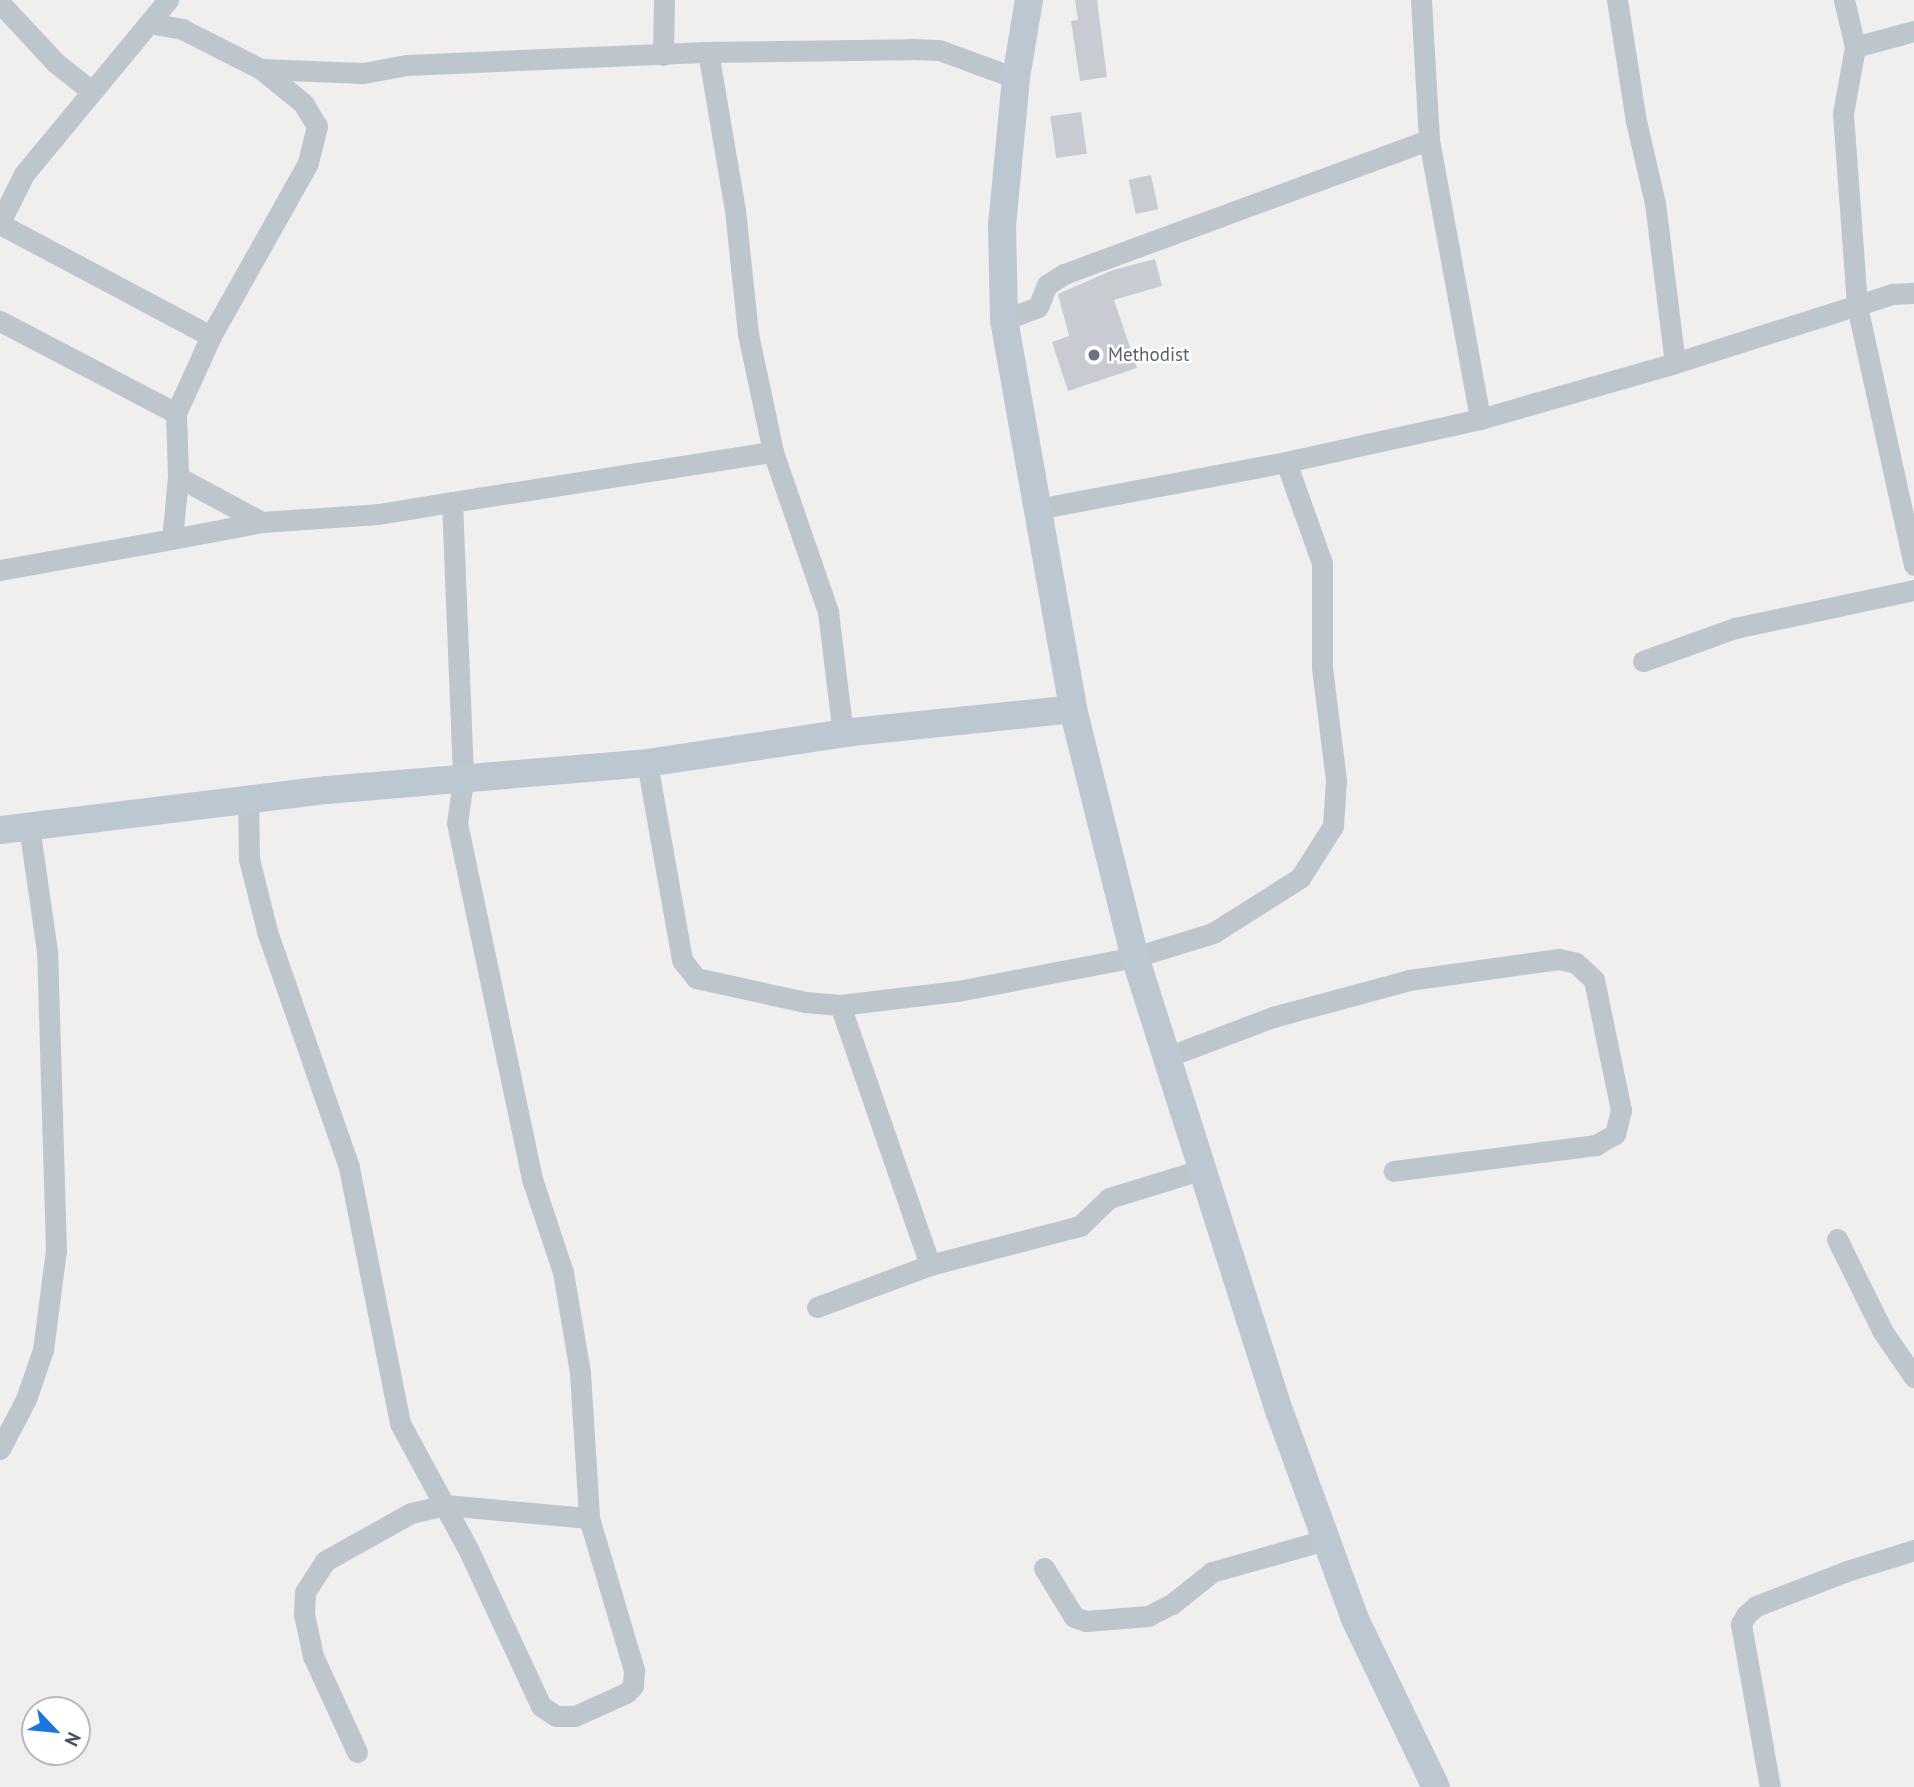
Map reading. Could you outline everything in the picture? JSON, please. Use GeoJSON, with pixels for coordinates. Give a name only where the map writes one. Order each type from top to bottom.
{"type":"FeatureCollection","features":[{"type":"Feature","properties":{"kind":"street"},"geometry":{"type":"LineString","coordinates":[[183,29],[169,0],[90,90],[24,174],[0,223],[211,335]]}},
{"type":"Feature","properties":{"kind":"street"},"geometry":{"type":"LineString","coordinates":[[663,55],[664,0]]}},
{"type":"Feature","properties":{"kind":"street"},"geometry":{"type":"LineString","coordinates":[[1029,0],[1016,78],[1002,225],[1003,320],[1073,709],[1135,957],[1325,1540],[1355,1619],[1436,1787]]}},
{"type":"Feature","properties":{"kind":"street"},"geometry":{"type":"LineString","coordinates":[[1421,0],[1429,140],[1480,419]]}},
{"type":"Feature","properties":{"kind":"street"},"geometry":{"type":"LineString","coordinates":[[1618,0],[1636,121],[1655,202],[1675,363]]}},
{"type":"Feature","properties":{"kind":"street"},"geometry":{"type":"LineString","coordinates":[[1844,0],[1855,47],[1843,114],[1857,306],[1914,565]]}},
{"type":"Feature","properties":{"kind":"street"},"geometry":{"type":"LineString","coordinates":[[0,3],[56,63],[90,90]]}},
{"type":"Feature","properties":{"kind":"street"},"geometry":{"type":"LineString","coordinates":[[149,23],[183,29],[261,69],[303,103],[317,126],[308,163],[211,335],[176,413],[178,477],[172,539]]}},
{"type":"Feature","properties":{"kind":"street"},"geometry":{"type":"LineString","coordinates":[[1855,47],[1914,31]]}},
{"type":"Feature","properties":{"kind":"street"},"geometry":{"type":"LineString","coordinates":[[261,69],[363,73],[407,65],[708,52],[939,50],[1016,78]]}},
{"type":"Feature","properties":{"kind":"street"},"geometry":{"type":"LineString","coordinates":[[708,52],[735,210],[748,334],[773,452],[828,612],[843,734]]}},
{"type":"Feature","properties":{"kind":"street"},"geometry":{"type":"LineString","coordinates":[[1003,320],[1038,307],[1047,285],[1064,274],[1429,140]]}},
{"type":"Feature","properties":{"kind":"street"},"geometry":{"type":"LineString","coordinates":[[1037,509],[1286,462],[1480,419],[1675,363],[1892,293],[1914,293]]}},
{"type":"Feature","properties":{"kind":"street"},"geometry":{"type":"LineString","coordinates":[[0,321],[176,413]]}},
{"type":"Feature","properties":{"kind":"street"},"geometry":{"type":"LineString","coordinates":[[0,570],[262,522],[378,514],[773,452]]}},
{"type":"Feature","properties":{"kind":"street"},"geometry":{"type":"LineString","coordinates":[[647,763],[688,973],[805,1002],[840,1005],[958,991],[1135,957],[1213,933],[1300,878],[1334,826],[1336,780],[1322,667],[1322,563],[1286,462]]}},
{"type":"Feature","properties":{"kind":"street"},"geometry":{"type":"LineString","coordinates":[[178,477],[262,522]]}},
{"type":"Feature","properties":{"kind":"street"},"geometry":{"type":"LineString","coordinates":[[248,798],[249,859],[267,931],[349,1167],[400,1423],[445,1505],[541,1706],[565,1718],[626,1693],[635,1680],[589,1518],[578,1360],[563,1272],[532,1180],[472,909],[457,823],[463,781],[452,502]]}},
{"type":"Feature","properties":{"kind":"street"},"geometry":{"type":"LineString","coordinates":[[1643,661],[1735,628],[1914,590]]}},
{"type":"Feature","properties":{"kind":"street"},"geometry":{"type":"LineString","coordinates":[[0,830],[248,798],[647,763],[843,734],[1073,709]]}},
{"type":"Feature","properties":{"kind":"street"},"geometry":{"type":"LineString","coordinates":[[0,1449],[26,1399],[43,1350],[56,1250],[47,951],[29,826]]}},
{"type":"Feature","properties":{"kind":"street"},"geometry":{"type":"LineString","coordinates":[[1167,1057],[1273,1017],[1409,980],[1559,959],[1576,963],[1594,980],[1620,1110],[1615,1134],[1596,1145],[1394,1171]]}},
{"type":"Feature","properties":{"kind":"street"},"geometry":{"type":"LineString","coordinates":[[840,1005],[930,1265]]}},
{"type":"Feature","properties":{"kind":"street"},"geometry":{"type":"LineString","coordinates":[[817,1307],[930,1265],[1080,1226],[1109,1198],[1203,1169]]}},
{"type":"Feature","properties":{"kind":"street"},"geometry":{"type":"LineString","coordinates":[[1837,1239],[1883,1332],[1914,1377]]}},
{"type":"Feature","properties":{"kind":"street"},"geometry":{"type":"LineString","coordinates":[[357,1752],[313,1656],[304,1614],[305,1592],[324,1561],[411,1513],[445,1505],[589,1518]]}},
{"type":"Feature","properties":{"kind":"street"},"geometry":{"type":"LineString","coordinates":[[1044,1568],[1074,1617],[1086,1621],[1148,1616],[1172,1604],[1212,1572],[1325,1540]]}},
{"type":"Feature","properties":{"kind":"street"},"geometry":{"type":"LineString","coordinates":[[1770,1787],[1741,1624],[1746,1615],[1821,1581],[1914,1550]]}},
{"type":"Feature","properties":{"kind":"building"},"geometry":{"type":"Polygon","coordinates":[[[1075,0],[1097,0],[1107,77],[1080,81],[1071,21],[1078,20],[1075,0]]]}},
{"type":"Feature","properties":{"kind":"building"},"geometry":{"type":"Polygon","coordinates":[[[1081,112],[1087,154],[1056,158],[1050,116],[1081,112]]]}},
{"type":"Feature","properties":{"kind":"building"},"geometry":{"type":"Polygon","coordinates":[[[1151,175],[1158,209],[1136,214],[1129,180],[1151,175]]]}},
{"type":"Feature","properties":{"kind":"building"},"geometry":{"type":"Polygon","coordinates":[[[1155,259],[1162,286],[1114,300],[1137,368],[1068,391],[1052,342],[1069,336],[1058,294],[1113,270],[1155,259]]]}},
{"type":"Feature","properties":{"kind":"place","name":"Methodist"},"geometry":{"type":"Point","coordinates":[1094,355]}}]}
